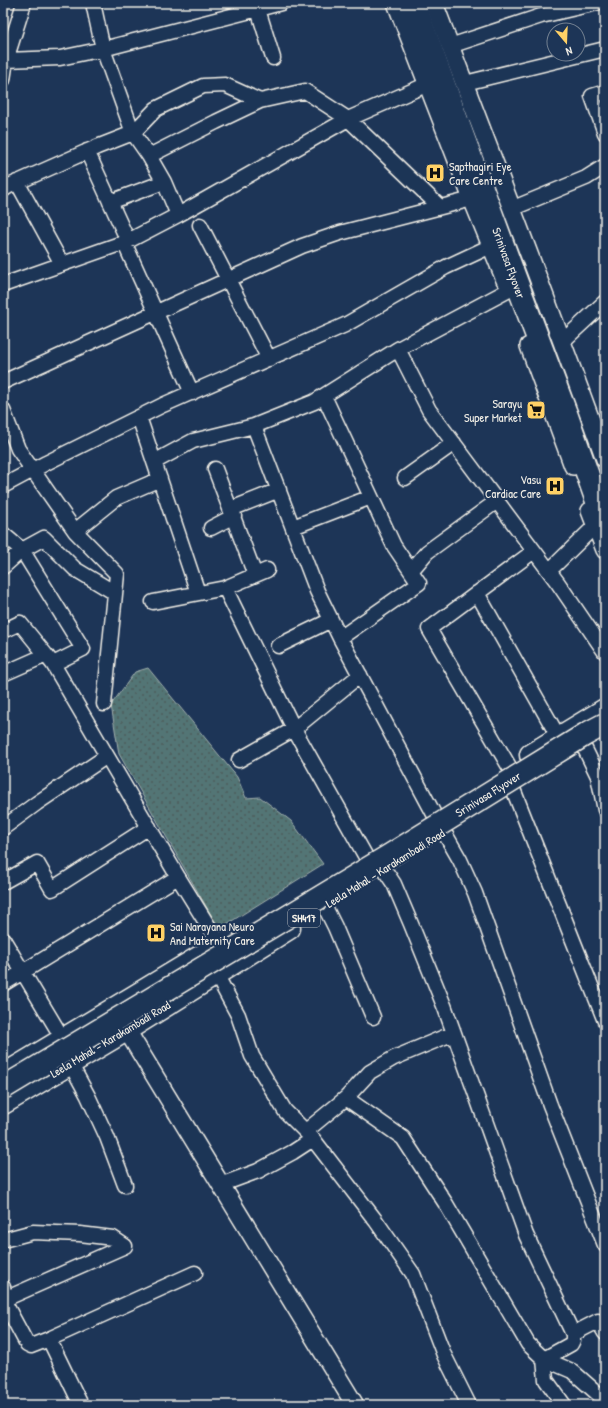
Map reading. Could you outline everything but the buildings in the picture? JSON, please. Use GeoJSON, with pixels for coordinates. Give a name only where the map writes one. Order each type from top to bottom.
{"type":"FeatureCollection","features":[{"type":"Feature","properties":{"kind":"main road","name":"Srinivasa Flyover"},"geometry":{"type":"LineString","coordinates":[[414,3],[567,416],[600,525]]}},
{"type":"Feature","properties":{"kind":"main road","name":"Srinivasa Flyover"},"geometry":{"type":"LineString","coordinates":[[426,3],[605,487]]}},
{"type":"Feature","properties":{"kind":"main road","name":"Leela Mahal - Karakambadi Road"},"geometry":{"type":"LineString","coordinates":[[3,1103],[126,1030],[324,905],[384,869],[439,824],[512,778],[559,738],[605,710]]}},
{"type":"Feature","properties":{"kind":"main road","name":"Srinivasa Flyover"},"geometry":{"type":"LineString","coordinates":[[3,1088],[393,853],[586,734],[605,724]]}},
{"type":"Feature","properties":{"kind":"main road","name":"Leela Mahal - Karakambadi Road"},"geometry":{"type":"LineString","coordinates":[[512,778],[584,747],[605,734]]}},
{"type":"Feature","properties":{"kind":"main road","name":"Leela Mahal - Karakambadi Road"},"geometry":{"type":"LineString","coordinates":[[3,1076],[62,1039],[366,857],[439,824]]}},
{"type":"Feature","properties":{"kind":"street"},"geometry":{"type":"LineString","coordinates":[[3,80],[6,60],[24,3]]}},
{"type":"Feature","properties":{"kind":"street"},"geometry":{"type":"LineString","coordinates":[[93,3],[103,49],[133,133],[149,156],[164,182],[178,215]]}},
{"type":"Feature","properties":{"kind":"street"},"geometry":{"type":"LineString","coordinates":[[6,60],[60,58],[103,49],[257,6],[281,3]]}},
{"type":"Feature","properties":{"kind":"street"},"geometry":{"type":"LineString","coordinates":[[396,3],[600,525],[605,550]]}},
{"type":"Feature","properties":{"kind":"street"},"geometry":{"type":"LineString","coordinates":[[434,3],[563,341],[605,459]]}},
{"type":"Feature","properties":{"kind":"street"},"geometry":{"type":"LineString","coordinates":[[450,46],[541,16],[597,3]]}},
{"type":"Feature","properties":{"kind":"street"},"geometry":{"type":"LineString","coordinates":[[257,6],[273,58]]}},
{"type":"Feature","properties":{"kind":"street"},"geometry":{"type":"LineString","coordinates":[[465,84],[605,49]]}},
{"type":"Feature","properties":{"kind":"street"},"geometry":{"type":"LineString","coordinates":[[3,285],[126,241],[178,215],[348,119],[428,84]]}},
{"type":"Feature","properties":{"kind":"street"},"geometry":{"type":"LineString","coordinates":[[3,190],[87,151],[133,133],[156,109],[203,86],[225,85],[260,101]]}},
{"type":"Feature","properties":{"kind":"street"},"geometry":{"type":"LineString","coordinates":[[149,156],[260,101],[305,91],[348,119],[440,207]]}},
{"type":"Feature","properties":{"kind":"street"},"geometry":{"type":"LineString","coordinates":[[605,92],[592,96],[605,132]]}},
{"type":"Feature","properties":{"kind":"street"},"geometry":{"type":"LineString","coordinates":[[87,151],[156,313],[192,392]]}},
{"type":"Feature","properties":{"kind":"street"},"geometry":{"type":"LineString","coordinates":[[511,208],[586,178],[605,166]]}},
{"type":"Feature","properties":{"kind":"street"},"geometry":{"type":"LineString","coordinates":[[18,182],[62,264]]}},
{"type":"Feature","properties":{"kind":"street"},"geometry":{"type":"LineString","coordinates":[[110,202],[164,182]]}},
{"type":"Feature","properties":{"kind":"street"},"geometry":{"type":"LineString","coordinates":[[3,382],[302,246],[340,232],[472,199]]}},
{"type":"Feature","properties":{"kind":"street"},"geometry":{"type":"LineString","coordinates":[[200,225],[269,359]]}},
{"type":"Feature","properties":{"kind":"street"},"geometry":{"type":"LineString","coordinates":[[3,486],[139,417],[192,392],[345,325],[446,267],[491,246]]}},
{"type":"Feature","properties":{"kind":"street"},"geometry":{"type":"LineString","coordinates":[[154,462],[193,441],[254,426],[314,402],[398,349],[509,290]]}},
{"type":"Feature","properties":{"kind":"street"},"geometry":{"type":"LineString","coordinates":[[563,341],[605,302]]}},
{"type":"Feature","properties":{"kind":"street"},"geometry":{"type":"LineString","coordinates":[[398,349],[429,410],[549,571],[605,652]]}},
{"type":"Feature","properties":{"kind":"street"},"geometry":{"type":"LineString","coordinates":[[324,396],[394,546],[419,582],[340,638]]}},
{"type":"Feature","properties":{"kind":"street"},"geometry":{"type":"LineString","coordinates":[[3,410],[18,448],[75,531],[117,574],[104,704]]}},
{"type":"Feature","properties":{"kind":"street"},"geometry":{"type":"LineString","coordinates":[[139,417],[198,593]]}},
{"type":"Feature","properties":{"kind":"street"},"geometry":{"type":"LineString","coordinates":[[254,426],[317,591],[340,638],[439,824],[460,860],[475,893],[550,1105],[605,1245]]}},
{"type":"Feature","properties":{"kind":"street"},"geometry":{"type":"LineString","coordinates":[[405,478],[454,443]]}},
{"type":"Feature","properties":{"kind":"street"},"geometry":{"type":"LineString","coordinates":[[153,602],[225,588],[261,572],[232,513],[215,468]]}},
{"type":"Feature","properties":{"kind":"street"},"geometry":{"type":"LineString","coordinates":[[75,531],[116,498],[160,479]]}},
{"type":"Feature","properties":{"kind":"street"},"geometry":{"type":"LineString","coordinates":[[211,528],[232,513],[279,490]]}},
{"type":"Feature","properties":{"kind":"street"},"geometry":{"type":"LineString","coordinates":[[293,527],[371,497]]}},
{"type":"Feature","properties":{"kind":"street"},"geometry":{"type":"LineString","coordinates":[[411,571],[426,552],[497,501]]}},
{"type":"Feature","properties":{"kind":"street"},"geometry":{"type":"LineString","coordinates":[[549,571],[600,525]]}},
{"type":"Feature","properties":{"kind":"street"},"geometry":{"type":"LineString","coordinates":[[3,534],[22,550],[82,650],[3,674]]}},
{"type":"Feature","properties":{"kind":"street"},"geometry":{"type":"LineString","coordinates":[[3,567],[22,550],[44,538],[75,569],[115,593]]}},
{"type":"Feature","properties":{"kind":"street"},"geometry":{"type":"LineString","coordinates":[[534,551],[429,629],[512,778],[605,1021]]}},
{"type":"Feature","properties":{"kind":"street"},"geometry":{"type":"LineString","coordinates":[[225,588],[294,729],[366,857]]}},
{"type":"Feature","properties":{"kind":"street"},"geometry":{"type":"LineString","coordinates":[[477,593],[559,738]]}},
{"type":"Feature","properties":{"kind":"street"},"geometry":{"type":"LineString","coordinates":[[278,646],[331,620]]}},
{"type":"Feature","properties":{"kind":"street"},"geometry":{"type":"LineString","coordinates":[[3,631],[20,623],[50,659],[178,877],[220,945]]}},
{"type":"Feature","properties":{"kind":"street"},"geometry":{"type":"LineString","coordinates":[[239,760],[294,729],[360,675]]}},
{"type":"Feature","properties":{"kind":"street"},"geometry":{"type":"LineString","coordinates":[[584,747],[598,776],[605,810]]}},
{"type":"Feature","properties":{"kind":"street"},"geometry":{"type":"LineString","coordinates":[[3,828],[36,803],[107,756]]}},
{"type":"Feature","properties":{"kind":"street"},"geometry":{"type":"LineString","coordinates":[[3,882],[37,863],[52,889],[149,827]]}},
{"type":"Feature","properties":{"kind":"street"},"geometry":{"type":"LineString","coordinates":[[384,869],[394,884],[454,1033],[526,1235],[573,1334],[571,1344],[544,1359]]}},
{"type":"Feature","properties":{"kind":"street"},"geometry":{"type":"LineString","coordinates":[[3,984],[178,877]]}},
{"type":"Feature","properties":{"kind":"street"},"geometry":{"type":"LineString","coordinates":[[324,905],[335,927],[373,1018]]}},
{"type":"Feature","properties":{"kind":"street"},"geometry":{"type":"LineString","coordinates":[[3,939],[62,1039]]}},
{"type":"Feature","properties":{"kind":"street"},"geometry":{"type":"LineString","coordinates":[[216,974],[238,1014],[252,1056],[285,1111],[309,1135],[376,1221],[413,1274],[444,1354],[469,1405]]}},
{"type":"Feature","properties":{"kind":"street"},"geometry":{"type":"LineString","coordinates":[[113,1009],[355,1405]]}},
{"type":"Feature","properties":{"kind":"street"},"geometry":{"type":"LineString","coordinates":[[220,1185],[258,1170],[293,1152],[370,1072],[394,1058],[454,1033]]}},
{"type":"Feature","properties":{"kind":"street"},"geometry":{"type":"LineString","coordinates":[[70,1063],[88,1096],[107,1137],[125,1185]]}},
{"type":"Feature","properties":{"kind":"street"},"geometry":{"type":"LineString","coordinates":[[346,1098],[403,1138],[446,1204],[528,1344],[544,1359],[572,1371],[605,1400]]}},
{"type":"Feature","properties":{"kind":"street"},"geometry":{"type":"LineString","coordinates":[[3,1240],[33,1232],[80,1234],[113,1238],[125,1246],[4,1300],[27,1344],[31,1346],[35,1346],[195,1273]]}},
{"type":"Feature","properties":{"kind":"street"},"geometry":{"type":"LineString","coordinates":[[573,1334],[598,1321],[605,1333]]}},
{"type":"Feature","properties":{"kind":"street"},"geometry":{"type":"LineString","coordinates":[[49,1339],[81,1405]]}},
{"type":"Feature","properties":{"kind":"street"},"geometry":{"type":"LineString","coordinates":[[544,1359],[546,1380],[564,1405]]}},
{"type":"Feature","properties":{"kind":"green space"},"geometry":{"type":"Polygon","coordinates":[[[148,668],[237,777],[246,798],[260,797],[291,821],[323,864],[219,929],[119,754],[111,705],[135,672],[148,668]]]}},
{"type":"Feature","properties":{"kind":"place","name":"Sapthagiri Eye Care Centre"},"geometry":{"type":"Point","coordinates":[435,173]}},
{"type":"Feature","properties":{"kind":"place","name":"Sarayu Super Market"},"geometry":{"type":"Point","coordinates":[536,410]}},
{"type":"Feature","properties":{"kind":"place","name":"Vasu Cardiac Care"},"geometry":{"type":"Point","coordinates":[555,486]}},
{"type":"Feature","properties":{"kind":"place","name":"Sai Narayana Neuro And Maternity Care"},"geometry":{"type":"Point","coordinates":[156,933]}}]}
